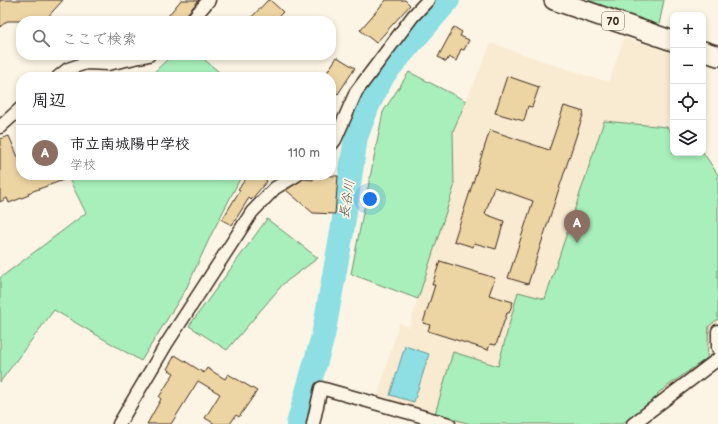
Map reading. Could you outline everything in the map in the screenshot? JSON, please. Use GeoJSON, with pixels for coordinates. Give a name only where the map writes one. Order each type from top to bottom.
{"type":"FeatureCollection","features":[{"type":"Feature","properties":{"kind":"main road","name":"70"},"geometry":{"type":"LineString","coordinates":[[554,0],[670,40]]}},
{"type":"Feature","properties":{"kind":"main road"},"geometry":{"type":"LineString","coordinates":[[706,52],[718,56]]}},
{"type":"Feature","properties":{"kind":"street"},"geometry":{"type":"LineString","coordinates":[[195,16],[209,0]]}},
{"type":"Feature","properties":{"kind":"street"},"geometry":{"type":"LineString","coordinates":[[336,138],[356,92],[413,16],[428,0]]}},
{"type":"Feature","properties":{"kind":"street"},"geometry":{"type":"LineString","coordinates":[[64,72],[68,69],[86,63],[108,64],[126,60]]}},
{"type":"Feature","properties":{"kind":"street"},"geometry":{"type":"LineString","coordinates":[[0,127],[16,113]]}},
{"type":"Feature","properties":{"kind":"street"},"geometry":{"type":"LineString","coordinates":[[119,424],[167,343],[252,212],[275,188],[289,180]]}},
{"type":"Feature","properties":{"kind":"street"},"geometry":{"type":"LineString","coordinates":[[718,331],[718,348]]}},
{"type":"Feature","properties":{"kind":"street"},"geometry":{"type":"LineString","coordinates":[[633,424],[718,359]]}},
{"type":"Feature","properties":{"kind":"street"},"geometry":{"type":"LineString","coordinates":[[313,424],[321,388],[449,424]]}},
{"type":"Feature","properties":{"kind":"shaded area"},"geometry":{"type":"Polygon","coordinates":[[[624,38],[670,52],[670,100],[667,127],[670,130],[670,156],[706,156],[718,175],[718,325],[714,328],[711,361],[625,424],[463,424],[376,401],[399,323],[409,327],[454,187],[453,131],[491,43],[587,76],[609,82],[624,38]]]}},
{"type":"Feature","properties":{"kind":"green space"},"geometry":{"type":"Polygon","coordinates":[[[588,0],[664,0],[659,25],[588,0]]]}},
{"type":"Feature","properties":{"kind":"green space"},"geometry":{"type":"Polygon","coordinates":[[[167,60],[205,60],[219,72],[154,72],[167,60]]]}},
{"type":"Feature","properties":{"kind":"green space"},"geometry":{"type":"Polygon","coordinates":[[[409,72],[466,101],[453,131],[454,187],[418,299],[351,274],[383,112],[409,72]]]}},
{"type":"Feature","properties":{"kind":"green space"},"geometry":{"type":"Polygon","coordinates":[[[604,121],[667,127],[670,130],[670,156],[706,156],[718,175],[718,319],[709,326],[707,358],[658,393],[656,401],[621,424],[471,424],[435,414],[453,352],[498,366],[518,292],[545,299],[604,121]]]}},
{"type":"Feature","properties":{"kind":"green space"},"geometry":{"type":"Polygon","coordinates":[[[70,180],[239,180],[211,235],[186,289],[141,361],[54,310],[0,382],[0,278],[86,213],[70,180]]]}},
{"type":"Feature","properties":{"kind":"green space"},"geometry":{"type":"Polygon","coordinates":[[[267,219],[318,258],[283,284],[227,350],[189,326],[267,219]]]}},
{"type":"Feature","properties":{"kind":"water"},"geometry":{"type":"Polygon","coordinates":[[[405,346],[429,354],[414,402],[390,395],[405,346]]]}},
{"type":"Feature","properties":{"kind":"building"},"geometry":{"type":"Polygon","coordinates":[[[0,0],[63,0],[49,16],[16,16],[16,21],[7,21],[0,27],[0,0]]]}},
{"type":"Feature","properties":{"kind":"building"},"geometry":{"type":"Polygon","coordinates":[[[181,0],[199,0],[185,16],[168,16],[181,0]]]}},
{"type":"Feature","properties":{"kind":"building"},"geometry":{"type":"Polygon","coordinates":[[[268,0],[270,0],[283,12],[279,16],[253,16],[268,0]]]}},
{"type":"Feature","properties":{"kind":"building"},"geometry":{"type":"Polygon","coordinates":[[[386,0],[405,0],[410,5],[376,43],[360,30],[386,0]]]}},
{"type":"Feature","properties":{"kind":"building"},"geometry":{"type":"Polygon","coordinates":[[[454,27],[462,32],[460,36],[469,40],[464,50],[461,49],[456,61],[449,57],[446,62],[438,57],[454,27]]]}},
{"type":"Feature","properties":{"kind":"building"},"geometry":{"type":"Polygon","coordinates":[[[337,57],[355,68],[338,94],[336,93],[336,72],[327,72],[337,57]]]}},
{"type":"Feature","properties":{"kind":"building"},"geometry":{"type":"Polygon","coordinates":[[[507,76],[539,87],[532,107],[528,106],[524,121],[495,113],[507,76]]]}},
{"type":"Feature","properties":{"kind":"building"},"geometry":{"type":"Polygon","coordinates":[[[564,106],[584,112],[528,284],[508,278],[533,201],[494,187],[485,214],[504,221],[496,249],[474,243],[473,247],[454,241],[490,130],[549,150],[564,106]]]}},
{"type":"Feature","properties":{"kind":"building"},"geometry":{"type":"Polygon","coordinates":[[[9,136],[16,152],[16,180],[63,180],[28,193],[29,195],[9,203],[7,198],[0,202],[0,139],[9,136]]]}},
{"type":"Feature","properties":{"kind":"building"},"geometry":{"type":"Polygon","coordinates":[[[336,176],[338,176],[335,214],[313,213],[286,190],[301,180],[336,180],[336,176]]]}},
{"type":"Feature","properties":{"kind":"building"},"geometry":{"type":"Polygon","coordinates":[[[245,180],[267,181],[251,200],[249,198],[232,225],[222,220],[240,190],[238,189],[245,180]]]}},
{"type":"Feature","properties":{"kind":"building"},"geometry":{"type":"Polygon","coordinates":[[[440,261],[495,278],[489,295],[513,302],[509,313],[507,313],[496,345],[490,344],[488,350],[428,331],[430,325],[423,323],[435,285],[432,285],[440,261]]]}},
{"type":"Feature","properties":{"kind":"building"},"geometry":{"type":"Polygon","coordinates":[[[175,355],[204,373],[207,368],[225,379],[228,374],[257,391],[239,417],[236,415],[230,424],[215,424],[205,418],[220,394],[198,381],[171,424],[147,424],[161,399],[159,397],[174,373],[167,369],[175,355]]]}},
{"type":"Feature","properties":{"kind":"waterway","name":"長谷川"},"geometry":{"type":"LineString","coordinates":[[298,424],[323,336],[342,232],[356,137],[368,105],[384,74],[448,0]]}},
{"type":"Feature","properties":{"kind":"place","name":"市立南城陽中学校"},"geometry":{"type":"Point","coordinates":[577,243]}}]}
